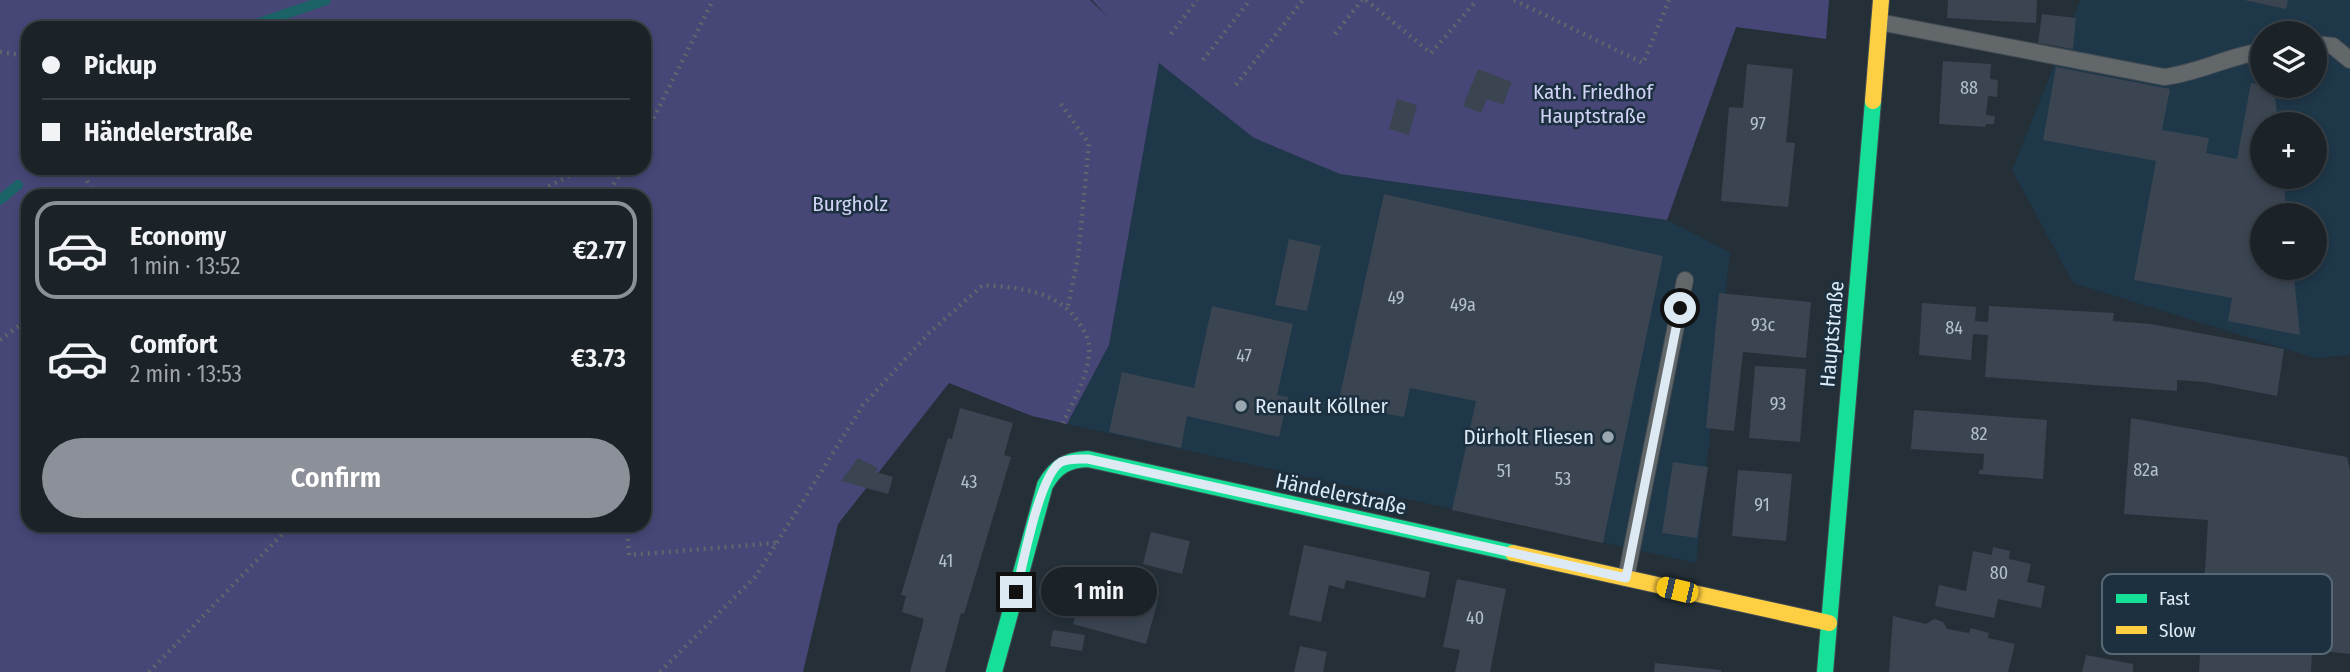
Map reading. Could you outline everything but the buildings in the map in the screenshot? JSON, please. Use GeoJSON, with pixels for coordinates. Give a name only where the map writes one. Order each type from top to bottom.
{"type":"FeatureCollection","features":[{"type":"Feature","properties":{"kind":"street","name":"Hauptstraße"},"geometry":{"type":"LineString","coordinates":[[1825,672],[1881,0]]}},
{"type":"Feature","properties":{"kind":"street","name":"Händelerstraße"},"geometry":{"type":"LineString","coordinates":[[1060,463],[1088,459],[1829,623]]}},
{"type":"Feature","properties":{"kind":"street"},"geometry":{"type":"LineString","coordinates":[[994,672],[1045,485],[1060,463]]}},
{"type":"Feature","properties":{"kind":"lane"},"geometry":{"type":"LineString","coordinates":[[1879,22],[2164,77],[2192,74],[2232,56],[2250,53]]}},
{"type":"Feature","properties":{"kind":"lane"},"geometry":{"type":"LineString","coordinates":[[2327,45],[2333,46],[2350,60]]}},
{"type":"Feature","properties":{"kind":"lane"},"geometry":{"type":"LineString","coordinates":[[1626,578],[1685,281]]}},
{"type":"Feature","properties":{"kind":"path"},"geometry":{"type":"LineString","coordinates":[[651,122],[713,0]]}},
{"type":"Feature","properties":{"kind":"path"},"geometry":{"type":"LineString","coordinates":[[1171,34],[1197,0]]}},
{"type":"Feature","properties":{"kind":"path"},"geometry":{"type":"LineString","coordinates":[[1203,60],[1250,0]]}},
{"type":"Feature","properties":{"kind":"path"},"geometry":{"type":"LineString","coordinates":[[1236,85],[1303,0]]}},
{"type":"Feature","properties":{"kind":"path"},"geometry":{"type":"LineString","coordinates":[[1335,34],[1364,0],[1431,53],[1477,0]]}},
{"type":"Feature","properties":{"kind":"path"},"geometry":{"type":"LineString","coordinates":[[1514,0],[1643,63],[1670,0]]}},
{"type":"Feature","properties":{"kind":"path"},"geometry":{"type":"LineString","coordinates":[[0,51],[21,55]]}},
{"type":"Feature","properties":{"kind":"path"},"geometry":{"type":"LineString","coordinates":[[1061,104],[1089,144],[1078,257],[1068,306]]}},
{"type":"Feature","properties":{"kind":"path"},"geometry":{"type":"LineString","coordinates":[[544,189],[570,175]]}},
{"type":"Feature","properties":{"kind":"path"},"geometry":{"type":"LineString","coordinates":[[660,672],[756,576],[863,405],[929,333],[983,285],[1017,288],[1068,306],[1087,335],[1089,351],[1085,373],[1062,425],[1060,463]]}},
{"type":"Feature","properties":{"kind":"path"},"geometry":{"type":"LineString","coordinates":[[0,340],[21,324]]}},
{"type":"Feature","properties":{"kind":"path"},"geometry":{"type":"LineString","coordinates":[[149,672],[284,532]]}},
{"type":"Feature","properties":{"kind":"path"},"geometry":{"type":"LineString","coordinates":[[627,532],[629,555],[777,543]]}},
{"type":"Feature","properties":{"kind":"shaded area"},"geometry":{"type":"Polygon","coordinates":[[[2080,0],[2350,0],[2350,355],[2315,358],[2073,283],[2012,170],[2080,0]]]}},
{"type":"Feature","properties":{"kind":"shaded area"},"geometry":{"type":"Polygon","coordinates":[[[1159,63],[1254,138],[1340,174],[1667,220],[1730,252],[1696,563],[1067,424],[1109,345],[1159,63]]]}},
{"type":"Feature","properties":{"kind":"green space","name":"Burgholz"},"geometry":{"type":"Polygon","coordinates":[[[0,0],[1090,0],[1109,18],[1092,0],[1829,0],[1826,39],[1736,27],[1667,220],[1340,174],[1254,138],[1159,63],[1109,345],[1067,424],[1032,416],[949,383],[838,524],[803,672],[0,672],[0,0]]]}},
{"type":"Feature","properties":{"kind":"waterway"},"geometry":{"type":"LineString","coordinates":[[265,21],[326,0]]}},
{"type":"Feature","properties":{"kind":"waterway"},"geometry":{"type":"LineString","coordinates":[[0,200],[18,185]]}},
{"type":"Feature","properties":{"kind":"traffic: fast"},"geometry":{"type":"LineString","coordinates":[[1825,672],[1873,101]]}},
{"type":"Feature","properties":{"kind":"traffic: fast"},"geometry":{"type":"LineString","coordinates":[[994,672],[1045,485],[1053,473],[1074,461],[1088,459],[1513,553]]}},
{"type":"Feature","properties":{"kind":"traffic: slow"},"geometry":{"type":"LineString","coordinates":[[1873,101],[1881,0]]}},
{"type":"Feature","properties":{"kind":"traffic: slow"},"geometry":{"type":"LineString","coordinates":[[1513,553],[1829,623]]}},
{"type":"Feature","properties":{"kind":"place","name":"Renault Köllner"},"geometry":{"type":"Point","coordinates":[1241,406]}},
{"type":"Feature","properties":{"kind":"place","name":"Dürholt Fliesen"},"geometry":{"type":"Point","coordinates":[1608,437]}},
{"type":"Feature","properties":{"kind":"route"},"geometry":{"type":"LineString","coordinates":[[1016,592],[1045,485],[1053,470],[1070,459],[1088,459],[1626,578],[1680,308]]}},
{"type":"Feature","properties":{"kind":"park label","name":"Kath. Friedhof Hauptstraße"},"geometry":{"type":"Point","coordinates":[1593,104]}}]}
